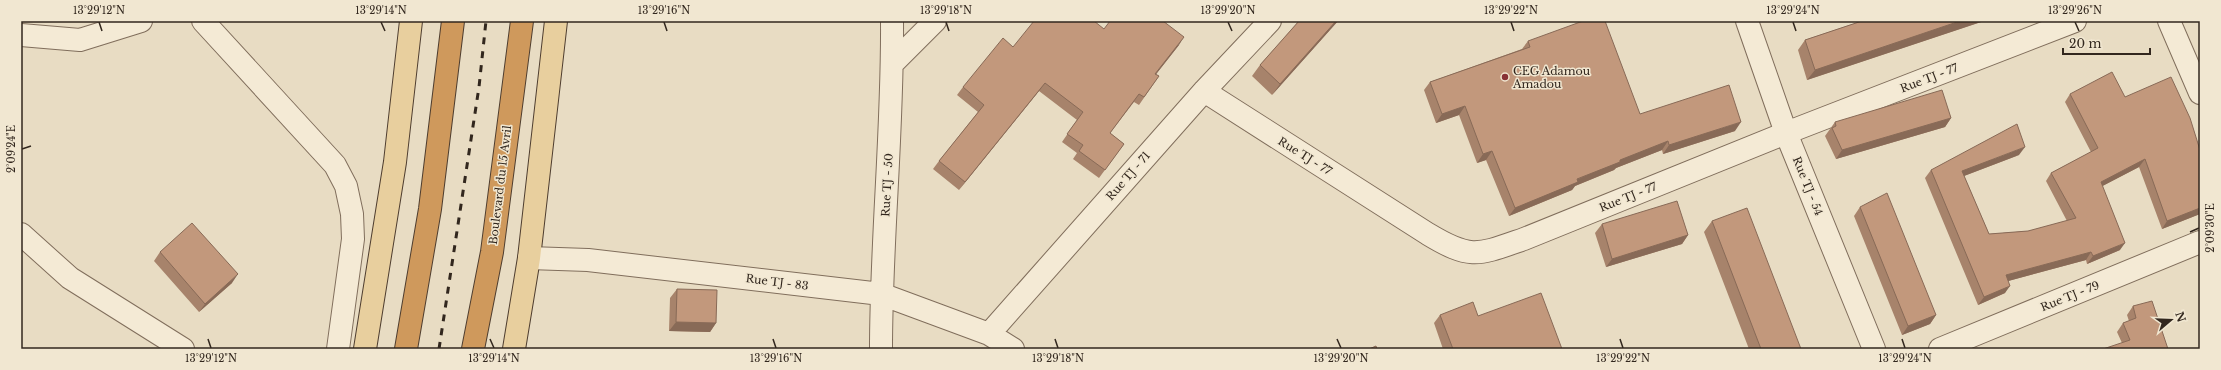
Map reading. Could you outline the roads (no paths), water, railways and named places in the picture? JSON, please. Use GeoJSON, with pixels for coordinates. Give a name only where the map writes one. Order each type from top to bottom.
{"type":"FeatureCollection","features":[{"type":"Feature","properties":{"kind":"highway"},"geometry":{"type":"LineString","coordinates":[[406,349],[430,208],[453,21]]}},
{"type":"Feature","properties":{"kind":"highway","name":"Boulevard du 15 Avril"},"geometry":{"type":"LineString","coordinates":[[473,349],[492,252],[522,21]]}},
{"type":"Feature","properties":{"kind":"main road"},"geometry":{"type":"LineString","coordinates":[[365,349],[395,162],[411,21]]}},
{"type":"Feature","properties":{"kind":"main road"},"geometry":{"type":"LineString","coordinates":[[514,349],[529,258],[556,21]]}},
{"type":"Feature","properties":{"kind":"street"},"geometry":{"type":"LineString","coordinates":[[21,35],[80,40],[141,21]]}},
{"type":"Feature","properties":{"kind":"street"},"geometry":{"type":"LineString","coordinates":[[203,21],[335,165],[346,186],[352,214],[353,239],[338,349]]}},
{"type":"Feature","properties":{"kind":"street","name":"Rue TJ - 50"},"geometry":{"type":"LineString","coordinates":[[881,349],[892,64],[892,21]]}},
{"type":"Feature","properties":{"kind":"street"},"geometry":{"type":"LineString","coordinates":[[892,64],[935,21]]}},
{"type":"Feature","properties":{"kind":"street","name":"Rue TJ - 71"},"geometry":{"type":"LineString","coordinates":[[989,334],[1204,92],[1270,21]]}},
{"type":"Feature","properties":{"kind":"street","name":"Rue TJ - 54"},"geometry":{"type":"LineString","coordinates":[[1747,21],[1786,133],[1874,349]]}},
{"type":"Feature","properties":{"kind":"street","name":"Rue TJ - 77"},"geometry":{"type":"LineString","coordinates":[[1204,92],[1428,234],[1452,248],[1470,253],[1491,250],[1524,239],[1786,133],[2075,21]]}},
{"type":"Feature","properties":{"kind":"street"},"geometry":{"type":"LineString","coordinates":[[2169,21],[2200,93]]}},
{"type":"Feature","properties":{"kind":"street"},"geometry":{"type":"LineString","coordinates":[[21,234],[70,278],[183,349]]}},
{"type":"Feature","properties":{"kind":"street","name":"Rue TJ - 79"},"geometry":{"type":"LineString","coordinates":[[1940,349],[2200,242]]}},
{"type":"Feature","properties":{"kind":"street","name":"Rue TJ - 83"},"geometry":{"type":"LineString","coordinates":[[529,258],[588,260],[882,294],[989,334],[1013,349]]}},
{"type":"Feature","properties":{"kind":"railway"},"geometry":{"type":"LineString","coordinates":[[439,349],[479,87],[486,21]]}},
{"type":"Feature","properties":{"kind":"place","name":"CEG Adamou Amadou"},"geometry":{"type":"Point","coordinates":[1505,77]}}]}
